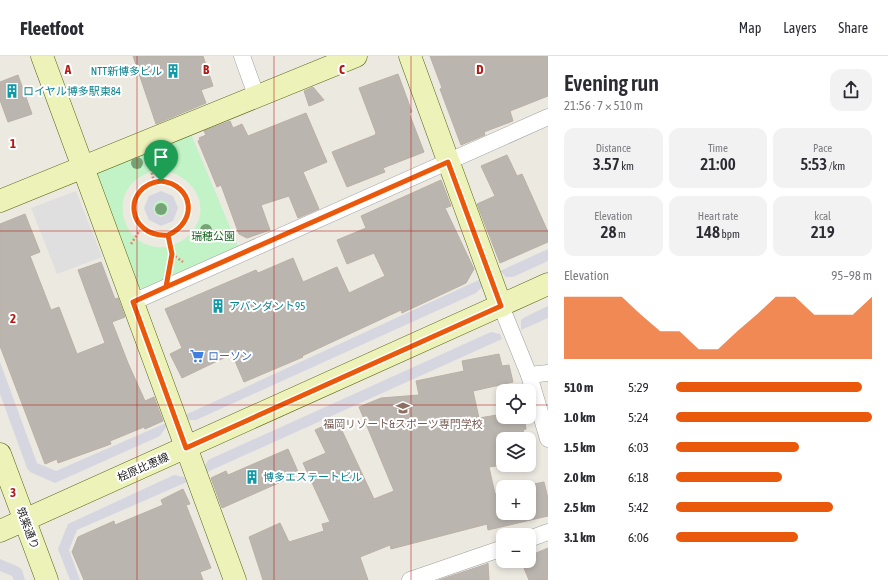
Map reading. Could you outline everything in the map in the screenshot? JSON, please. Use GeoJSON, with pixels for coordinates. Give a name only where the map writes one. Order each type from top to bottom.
{"type":"FeatureCollection","features":[{"type":"Feature","properties":{"kind":"street"},"geometry":{"type":"LineString","coordinates":[[42,56],[84,166],[235,580]]}},
{"type":"Feature","properties":{"kind":"street"},"geometry":{"type":"LineString","coordinates":[[242,56],[256,95]]}},
{"type":"Feature","properties":{"kind":"street"},"geometry":{"type":"LineString","coordinates":[[0,201],[256,95],[356,56]]}},
{"type":"Feature","properties":{"kind":"street"},"geometry":{"type":"LineString","coordinates":[[410,56],[501,306],[529,375],[548,439]]}},
{"type":"Feature","properties":{"kind":"street"},"geometry":{"type":"LineString","coordinates":[[133,302],[548,117]]}},
{"type":"Feature","properties":{"kind":"street","name":"桧原比恵線"},"geometry":{"type":"LineString","coordinates":[[0,531],[548,284]]}},
{"type":"Feature","properties":{"kind":"street"},"geometry":{"type":"LineString","coordinates":[[529,375],[548,373]]}},
{"type":"Feature","properties":{"kind":"street","name":"筑紫通り"},"geometry":{"type":"LineString","coordinates":[[0,454],[47,580]]}},
{"type":"Feature","properties":{"kind":"street"},"geometry":{"type":"LineString","coordinates":[[536,536],[548,532]]}},
{"type":"Feature","properties":{"kind":"street"},"geometry":{"type":"LineString","coordinates":[[410,580],[496,550]]}},
{"type":"Feature","properties":{"kind":"path"},"geometry":{"type":"LineString","coordinates":[[154,182],[168,182],[175,185],[180,189],[188,201],[188,216],[185,222],[180,228],[168,235],[154,235],[147,232],[137,222],[135,215],[135,201],[138,194],[154,182]]}},
{"type":"Feature","properties":{"kind":"path"},"geometry":{"type":"LineString","coordinates":[[166,287],[172,254],[168,235]]}},
{"type":"Feature","properties":{"kind":"green space","name":"瑞穂公園"},"geometry":{"type":"Polygon","coordinates":[[[191,134],[238,246],[143,289],[137,286],[97,177],[99,171],[191,134]],[[161,170],[142,176],[130,186],[124,199],[123,213],[127,227],[136,238],[149,246],[166,247],[173,245],[189,235],[198,222],[200,202],[196,192],[190,184],[172,173],[161,170]]]}},
{"type":"Feature","properties":{"kind":"green space","name":"瑞穂公園"},"geometry":{"type":"Polygon","coordinates":[[[158,200],[164,200],[169,205],[167,214],[164,216],[158,216],[153,211],[153,205],[158,200]]]}},
{"type":"Feature","properties":{"kind":"shaded area"},"geometry":{"type":"Polygon","coordinates":[[[76,191],[102,257],[57,274],[31,208],[76,191]]]}},
{"type":"Feature","properties":{"kind":"shaded area"},"geometry":{"type":"Polygon","coordinates":[[[161,191],[173,196],[178,208],[173,221],[161,226],[149,220],[144,208],[149,196],[161,191]],[[161,200],[155,203],[153,208],[155,214],[161,217],[167,214],[169,208],[167,203],[161,200]]]}},
{"type":"Feature","properties":{"kind":"shaded area"},"geometry":{"type":"Polygon","coordinates":[[[548,249],[548,261],[513,277],[506,277],[500,271],[548,249]]]}},
{"type":"Feature","properties":{"kind":"shaded area"},"geometry":{"type":"Polygon","coordinates":[[[481,279],[482,287],[476,293],[196,420],[189,420],[185,415],[481,279]]]}},
{"type":"Feature","properties":{"kind":"shaded area"},"geometry":{"type":"Polygon","coordinates":[[[548,306],[548,318],[521,330],[521,320],[548,306]]]}},
{"type":"Feature","properties":{"kind":"shaded area"},"geometry":{"type":"Polygon","coordinates":[[[491,332],[500,334],[502,339],[205,473],[204,468],[208,460],[491,332]]]}},
{"type":"Feature","properties":{"kind":"shaded area"},"geometry":{"type":"Polygon","coordinates":[[[0,362],[37,463],[56,471],[166,423],[166,427],[160,436],[55,483],[30,472],[27,468],[0,394],[0,362]]]}},
{"type":"Feature","properties":{"kind":"shaded area"},"geometry":{"type":"Polygon","coordinates":[[[174,475],[184,477],[187,482],[77,530],[69,550],[80,580],[70,580],[58,549],[68,524],[174,475]]]}},
{"type":"Feature","properties":{"kind":"shaded area"},"geometry":{"type":"Polygon","coordinates":[[[0,559],[19,567],[22,570],[25,580],[14,580],[12,576],[0,571],[0,559]]]}},
{"type":"Feature","properties":{"kind":"building","name":"NTT新博多ビル"},"geometry":{"type":"Polygon","coordinates":[[[133,56],[203,56],[213,86],[201,90],[206,103],[156,124],[133,56]]]}},
{"type":"Feature","properties":{"kind":"building"},"geometry":{"type":"Polygon","coordinates":[[[430,56],[548,56],[548,96],[510,111],[513,121],[484,132],[485,135],[461,145],[440,89],[442,88],[430,56]]]}},
{"type":"Feature","properties":{"kind":"building"},"geometry":{"type":"Polygon","coordinates":[[[398,74],[412,112],[409,113],[424,152],[383,168],[385,172],[347,187],[332,152],[375,135],[376,133],[359,88],[398,74]]]}},
{"type":"Feature","properties":{"kind":"building","name":"ロイヤル博多駅東84"},"geometry":{"type":"Polygon","coordinates":[[[18,75],[32,114],[8,122],[0,100],[0,82],[18,75]]]}},
{"type":"Feature","properties":{"kind":"building"},"geometry":{"type":"Polygon","coordinates":[[[313,87],[324,100],[309,106],[304,91],[313,87]]]}},
{"type":"Feature","properties":{"kind":"building"},"geometry":{"type":"Polygon","coordinates":[[[306,113],[327,162],[303,172],[319,209],[298,218],[289,196],[261,205],[270,230],[247,238],[239,234],[221,185],[217,187],[198,141],[200,140],[199,138],[206,135],[204,131],[230,121],[233,128],[242,124],[248,136],[306,113]]]}},
{"type":"Feature","properties":{"kind":"building"},"geometry":{"type":"Polygon","coordinates":[[[507,155],[517,176],[522,174],[548,232],[548,242],[500,263],[477,204],[495,196],[481,166],[507,155]]]}},
{"type":"Feature","properties":{"kind":"building"},"geometry":{"type":"Polygon","coordinates":[[[441,180],[451,206],[445,208],[474,269],[466,283],[402,313],[401,310],[302,356],[303,357],[244,382],[232,354],[182,378],[170,354],[182,348],[165,309],[256,270],[258,273],[293,258],[303,282],[337,267],[349,293],[385,276],[374,253],[347,264],[337,240],[366,228],[361,216],[441,180]]]}},
{"type":"Feature","properties":{"kind":"building"},"geometry":{"type":"Polygon","coordinates":[[[25,214],[40,252],[30,256],[51,310],[59,307],[77,354],[105,343],[78,270],[101,262],[115,299],[118,298],[125,317],[112,322],[145,401],[154,397],[163,421],[110,441],[111,444],[58,463],[57,459],[45,464],[0,346],[0,224],[25,214]]]}},
{"type":"Feature","properties":{"kind":"building"},"geometry":{"type":"Polygon","coordinates":[[[499,354],[502,366],[509,365],[513,382],[496,384],[496,386],[473,391],[479,418],[496,415],[496,424],[525,424],[526,429],[523,430],[523,432],[496,432],[496,466],[489,467],[496,494],[496,520],[531,520],[488,530],[487,524],[391,549],[390,545],[360,557],[368,580],[263,580],[249,537],[280,523],[289,542],[324,531],[322,524],[330,522],[303,463],[326,453],[315,430],[337,420],[374,499],[394,491],[359,407],[381,398],[419,395],[416,381],[464,371],[462,361],[499,354]]]}},
{"type":"Feature","properties":{"kind":"building","name":"博多エステートビル"},"geometry":{"type":"Polygon","coordinates":[[[288,449],[299,474],[222,508],[211,478],[226,471],[228,475],[288,449]]]}},
{"type":"Feature","properties":{"kind":"building"},"geometry":{"type":"Polygon","coordinates":[[[544,482],[548,498],[548,516],[536,519],[536,484],[544,482]]]}},
{"type":"Feature","properties":{"kind":"building"},"geometry":{"type":"Polygon","coordinates":[[[183,489],[190,504],[186,505],[211,568],[200,572],[203,580],[84,580],[72,552],[78,537],[114,521],[115,525],[163,505],[161,500],[183,489]]]}},
{"type":"Feature","properties":{"kind":"building"},"geometry":{"type":"Polygon","coordinates":[[[548,548],[548,580],[529,580],[524,568],[536,568],[536,553],[548,548]]]}},
{"type":"Feature","properties":{"kind":"building"},"geometry":{"type":"Polygon","coordinates":[[[488,563],[489,580],[439,580],[487,564],[488,563]]]}},
{"type":"Feature","properties":{"kind":"place","name":"NTT新博多ビル"},"geometry":{"type":"Point","coordinates":[173,71]}},
{"type":"Feature","properties":{"kind":"place","name":"ロイヤル博多駅東84"},"geometry":{"type":"Point","coordinates":[12,91]}},
{"type":"Feature","properties":{"kind":"place","name":"アバンダント95"},"geometry":{"type":"Point","coordinates":[218,306]}},
{"type":"Feature","properties":{"kind":"place","name":"ローソン"},"geometry":{"type":"Point","coordinates":[197,356]}},
{"type":"Feature","properties":{"kind":"place","name":"福岡リゾート&スポーツ専門学校"},"geometry":{"type":"Point","coordinates":[403,408]}},
{"type":"Feature","properties":{"kind":"place","name":"博多エステートビル"},"geometry":{"type":"Point","coordinates":[252,477]}},
{"type":"Feature","properties":{"kind":"route"},"geometry":{"type":"LineString","coordinates":[[161,181],[154,182],[142,189],[135,201],[134,208],[137,222],[147,232],[161,236],[168,235],[172,254],[166,287],[448,162],[501,306],[186,448],[133,302],[166,287],[172,254],[168,235],[180,228],[188,216],[188,201],[185,195],[175,185],[161,181]]}}]}
